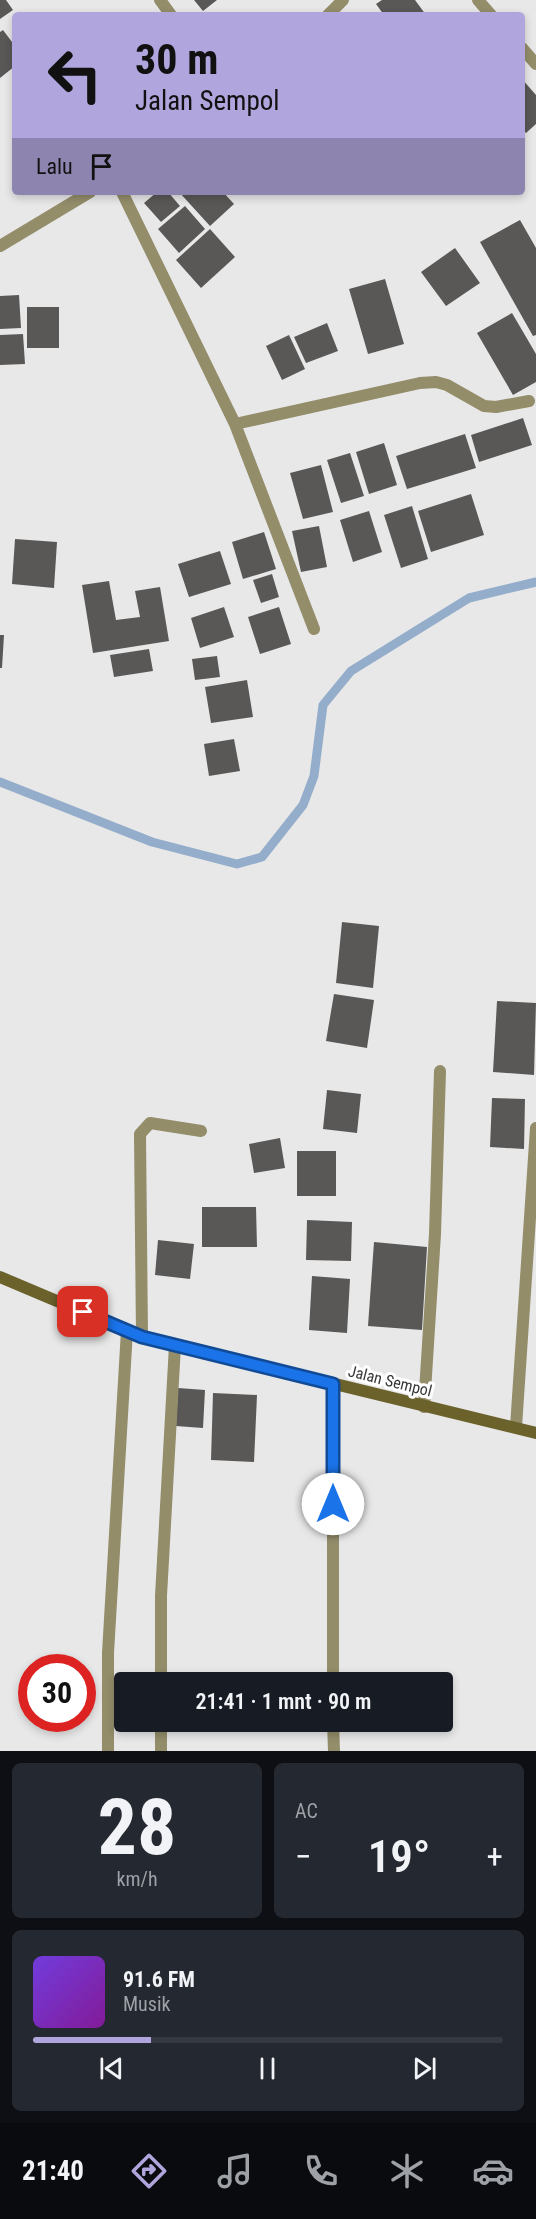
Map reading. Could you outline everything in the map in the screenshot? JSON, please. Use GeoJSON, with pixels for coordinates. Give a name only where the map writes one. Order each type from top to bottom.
{"type":"FeatureCollection","features":[{"type":"Feature","properties":{"kind":"street"},"geometry":{"type":"LineString","coordinates":[[477,0],[488,12]]}},
{"type":"Feature","properties":{"kind":"street"},"geometry":{"type":"LineString","coordinates":[[525,51],[536,64]]}},
{"type":"Feature","properties":{"kind":"street"},"geometry":{"type":"LineString","coordinates":[[0,246],[85,195]]}},
{"type":"Feature","properties":{"kind":"street"},"geometry":{"type":"LineString","coordinates":[[123,195],[236,424],[314,629]]}},
{"type":"Feature","properties":{"kind":"street"},"geometry":{"type":"LineString","coordinates":[[236,424],[420,383],[436,382],[447,385],[484,406],[496,407],[529,401]]}},
{"type":"Feature","properties":{"kind":"street"},"geometry":{"type":"LineString","coordinates":[[424,1407],[435,1234],[440,1071]]}},
{"type":"Feature","properties":{"kind":"street"},"geometry":{"type":"LineString","coordinates":[[142,1337],[140,1134],[150,1123],[201,1131]]}},
{"type":"Feature","properties":{"kind":"street"},"geometry":{"type":"LineString","coordinates":[[516,1427],[536,1128]]}},
{"type":"Feature","properties":{"kind":"street","name":"Jalan Sempol"},"geometry":{"type":"LineString","coordinates":[[0,1277],[142,1337],[536,1433]]}},
{"type":"Feature","properties":{"kind":"street"},"geometry":{"type":"LineString","coordinates":[[108,1751],[108,1653],[127,1330]]}},
{"type":"Feature","properties":{"kind":"street"},"geometry":{"type":"LineString","coordinates":[[161,1672],[162,1574],[175,1345]]}},
{"type":"Feature","properties":{"kind":"street"},"geometry":{"type":"LineString","coordinates":[[333,1384],[333,1672]]}},
{"type":"Feature","properties":{"kind":"street"},"geometry":{"type":"LineString","coordinates":[[160,1751],[161,1732]]}},
{"type":"Feature","properties":{"kind":"street"},"geometry":{"type":"LineString","coordinates":[[333,1732],[334,1751]]}},
{"type":"Feature","properties":{"kind":"building"},"geometry":{"type":"Polygon","coordinates":[[[0,0],[6,0],[13,10],[0,19],[0,0]]]}},
{"type":"Feature","properties":{"kind":"building"},"geometry":{"type":"Polygon","coordinates":[[[194,0],[217,0],[203,11],[194,0]]]}},
{"type":"Feature","properties":{"kind":"building"},"geometry":{"type":"Polygon","coordinates":[[[382,0],[415,0],[424,12],[382,12],[376,4],[382,0]]]}},
{"type":"Feature","properties":{"kind":"building"},"geometry":{"type":"Polygon","coordinates":[[[3,30],[12,42],[12,68],[0,78],[0,32],[3,30]]]}},
{"type":"Feature","properties":{"kind":"building"},"geometry":{"type":"Polygon","coordinates":[[[525,82],[536,95],[536,124],[526,133],[525,82]]]}},
{"type":"Feature","properties":{"kind":"building"},"geometry":{"type":"Polygon","coordinates":[[[153,195],[171,195],[180,206],[161,222],[144,203],[153,195]]]}},
{"type":"Feature","properties":{"kind":"building"},"geometry":{"type":"Polygon","coordinates":[[[182,195],[226,195],[234,204],[210,226],[182,195]]]}},
{"type":"Feature","properties":{"kind":"building"},"geometry":{"type":"Polygon","coordinates":[[[185,206],[205,229],[179,253],[158,229],[185,206]]]}},
{"type":"Feature","properties":{"kind":"building"},"geometry":{"type":"Polygon","coordinates":[[[520,220],[536,248],[536,335],[533,336],[480,242],[520,220]]]}},
{"type":"Feature","properties":{"kind":"building"},"geometry":{"type":"Polygon","coordinates":[[[210,229],[235,257],[201,288],[176,260],[210,229]]]}},
{"type":"Feature","properties":{"kind":"building"},"geometry":{"type":"Polygon","coordinates":[[[455,248],[480,283],[446,306],[421,272],[455,248]]]}},
{"type":"Feature","properties":{"kind":"building"},"geometry":{"type":"Polygon","coordinates":[[[385,279],[404,344],[368,354],[349,289],[385,279]]]}},
{"type":"Feature","properties":{"kind":"building"},"geometry":{"type":"Polygon","coordinates":[[[19,295],[21,328],[0,329],[0,296],[19,295]]]}},
{"type":"Feature","properties":{"kind":"building"},"geometry":{"type":"Polygon","coordinates":[[[27,307],[59,307],[59,348],[27,348],[27,307]]]}},
{"type":"Feature","properties":{"kind":"building"},"geometry":{"type":"Polygon","coordinates":[[[512,313],[536,354],[536,382],[513,395],[477,333],[512,313]]]}},
{"type":"Feature","properties":{"kind":"building"},"geometry":{"type":"Polygon","coordinates":[[[327,323],[338,351],[306,363],[294,337],[327,323]]]}},
{"type":"Feature","properties":{"kind":"building"},"geometry":{"type":"Polygon","coordinates":[[[23,334],[25,364],[0,365],[0,335],[23,334]]]}},
{"type":"Feature","properties":{"kind":"building"},"geometry":{"type":"Polygon","coordinates":[[[289,335],[305,369],[282,380],[266,346],[289,335]]]}},
{"type":"Feature","properties":{"kind":"building"},"geometry":{"type":"Polygon","coordinates":[[[523,418],[532,445],[479,462],[471,435],[523,418]]]}},
{"type":"Feature","properties":{"kind":"building"},"geometry":{"type":"Polygon","coordinates":[[[465,434],[476,468],[407,489],[396,456],[465,434]]]}},
{"type":"Feature","properties":{"kind":"building"},"geometry":{"type":"Polygon","coordinates":[[[384,443],[397,485],[369,494],[356,452],[384,443]]]}},
{"type":"Feature","properties":{"kind":"building"},"geometry":{"type":"Polygon","coordinates":[[[350,453],[364,496],[341,503],[327,460],[350,453]]]}},
{"type":"Feature","properties":{"kind":"building"},"geometry":{"type":"Polygon","coordinates":[[[321,465],[333,512],[303,519],[290,473],[321,465]]]}},
{"type":"Feature","properties":{"kind":"building"},"geometry":{"type":"Polygon","coordinates":[[[471,494],[484,535],[431,552],[418,511],[471,494]]]}},
{"type":"Feature","properties":{"kind":"building"},"geometry":{"type":"Polygon","coordinates":[[[412,506],[428,559],[401,568],[384,515],[412,506]]]}},
{"type":"Feature","properties":{"kind":"building"},"geometry":{"type":"Polygon","coordinates":[[[369,511],[382,552],[353,562],[340,520],[369,511]]]}},
{"type":"Feature","properties":{"kind":"building"},"geometry":{"type":"Polygon","coordinates":[[[319,526],[327,567],[301,572],[292,531],[319,526]]]}},
{"type":"Feature","properties":{"kind":"building"},"geometry":{"type":"Polygon","coordinates":[[[264,532],[276,569],[243,579],[232,542],[264,532]]]}},
{"type":"Feature","properties":{"kind":"building"},"geometry":{"type":"Polygon","coordinates":[[[15,539],[57,542],[54,588],[12,584],[15,539]]]}},
{"type":"Feature","properties":{"kind":"building"},"geometry":{"type":"Polygon","coordinates":[[[220,551],[231,584],[189,597],[178,564],[220,551]]]}},
{"type":"Feature","properties":{"kind":"building"},"geometry":{"type":"Polygon","coordinates":[[[272,574],[279,597],[261,603],[253,580],[272,574]]]}},
{"type":"Feature","properties":{"kind":"building"},"geometry":{"type":"Polygon","coordinates":[[[109,581],[116,620],[140,617],[135,591],[160,587],[169,641],[93,653],[82,585],[109,581]]]}},
{"type":"Feature","properties":{"kind":"building"},"geometry":{"type":"Polygon","coordinates":[[[224,607],[234,637],[200,648],[191,618],[224,607]]]}},
{"type":"Feature","properties":{"kind":"building"},"geometry":{"type":"Polygon","coordinates":[[[279,607],[291,644],[260,654],[248,617],[279,607]]]}},
{"type":"Feature","properties":{"kind":"building"},"geometry":{"type":"Polygon","coordinates":[[[0,635],[4,635],[2,668],[0,668],[0,635]]]}},
{"type":"Feature","properties":{"kind":"building"},"geometry":{"type":"Polygon","coordinates":[[[149,649],[153,671],[114,677],[110,655],[149,649]]]}},
{"type":"Feature","properties":{"kind":"building"},"geometry":{"type":"Polygon","coordinates":[[[217,656],[220,677],[195,680],[192,659],[217,656]]]}},
{"type":"Feature","properties":{"kind":"building"},"geometry":{"type":"Polygon","coordinates":[[[247,680],[253,717],[211,723],[205,687],[247,680]]]}},
{"type":"Feature","properties":{"kind":"building"},"geometry":{"type":"Polygon","coordinates":[[[234,739],[240,771],[209,776],[204,744],[234,739]]]}},
{"type":"Feature","properties":{"kind":"building"},"geometry":{"type":"Polygon","coordinates":[[[342,922],[379,926],[373,988],[336,983],[342,922]]]}},
{"type":"Feature","properties":{"kind":"building"},"geometry":{"type":"Polygon","coordinates":[[[334,994],[374,1000],[367,1048],[326,1041],[334,994]]]}},
{"type":"Feature","properties":{"kind":"building"},"geometry":{"type":"Polygon","coordinates":[[[497,1001],[536,1003],[534,1075],[493,1072],[497,1001]]]}},
{"type":"Feature","properties":{"kind":"building"},"geometry":{"type":"Polygon","coordinates":[[[327,1090],[361,1094],[357,1133],[323,1129],[327,1090]]]}},
{"type":"Feature","properties":{"kind":"building"},"geometry":{"type":"Polygon","coordinates":[[[492,1098],[525,1099],[524,1149],[490,1147],[492,1098]]]}},
{"type":"Feature","properties":{"kind":"building"},"geometry":{"type":"Polygon","coordinates":[[[280,1138],[285,1168],[254,1173],[249,1144],[280,1138]]]}},
{"type":"Feature","properties":{"kind":"building"},"geometry":{"type":"Polygon","coordinates":[[[297,1151],[336,1151],[336,1196],[297,1196],[297,1151]]]}},
{"type":"Feature","properties":{"kind":"building"},"geometry":{"type":"Polygon","coordinates":[[[202,1207],[256,1207],[257,1247],[202,1247],[202,1207]]]}},
{"type":"Feature","properties":{"kind":"building"},"geometry":{"type":"Polygon","coordinates":[[[307,1220],[352,1222],[351,1261],[306,1260],[307,1220]]]}},
{"type":"Feature","properties":{"kind":"building"},"geometry":{"type":"Polygon","coordinates":[[[158,1240],[194,1244],[190,1279],[155,1275],[158,1240]]]}},
{"type":"Feature","properties":{"kind":"building"},"geometry":{"type":"Polygon","coordinates":[[[374,1242],[427,1247],[422,1330],[368,1326],[374,1242]]]}},
{"type":"Feature","properties":{"kind":"building"},"geometry":{"type":"Polygon","coordinates":[[[312,1276],[350,1279],[347,1333],[309,1330],[312,1276]]]}},
{"type":"Feature","properties":{"kind":"building"},"geometry":{"type":"Polygon","coordinates":[[[178,1388],[205,1390],[203,1428],[176,1426],[178,1388]]]}},
{"type":"Feature","properties":{"kind":"building"},"geometry":{"type":"Polygon","coordinates":[[[213,1393],[257,1395],[254,1462],[211,1460],[213,1393]]]}},
{"type":"Feature","properties":{"kind":"waterway"},"geometry":{"type":"LineString","coordinates":[[0,782],[152,842],[237,864],[262,857],[303,805],[314,776],[323,705],[351,671],[469,598],[536,582]]}},
{"type":"Feature","properties":{"kind":"route"},"geometry":{"type":"LineString","coordinates":[[83,1312],[142,1337],[333,1384],[333,1504]]}}]}
